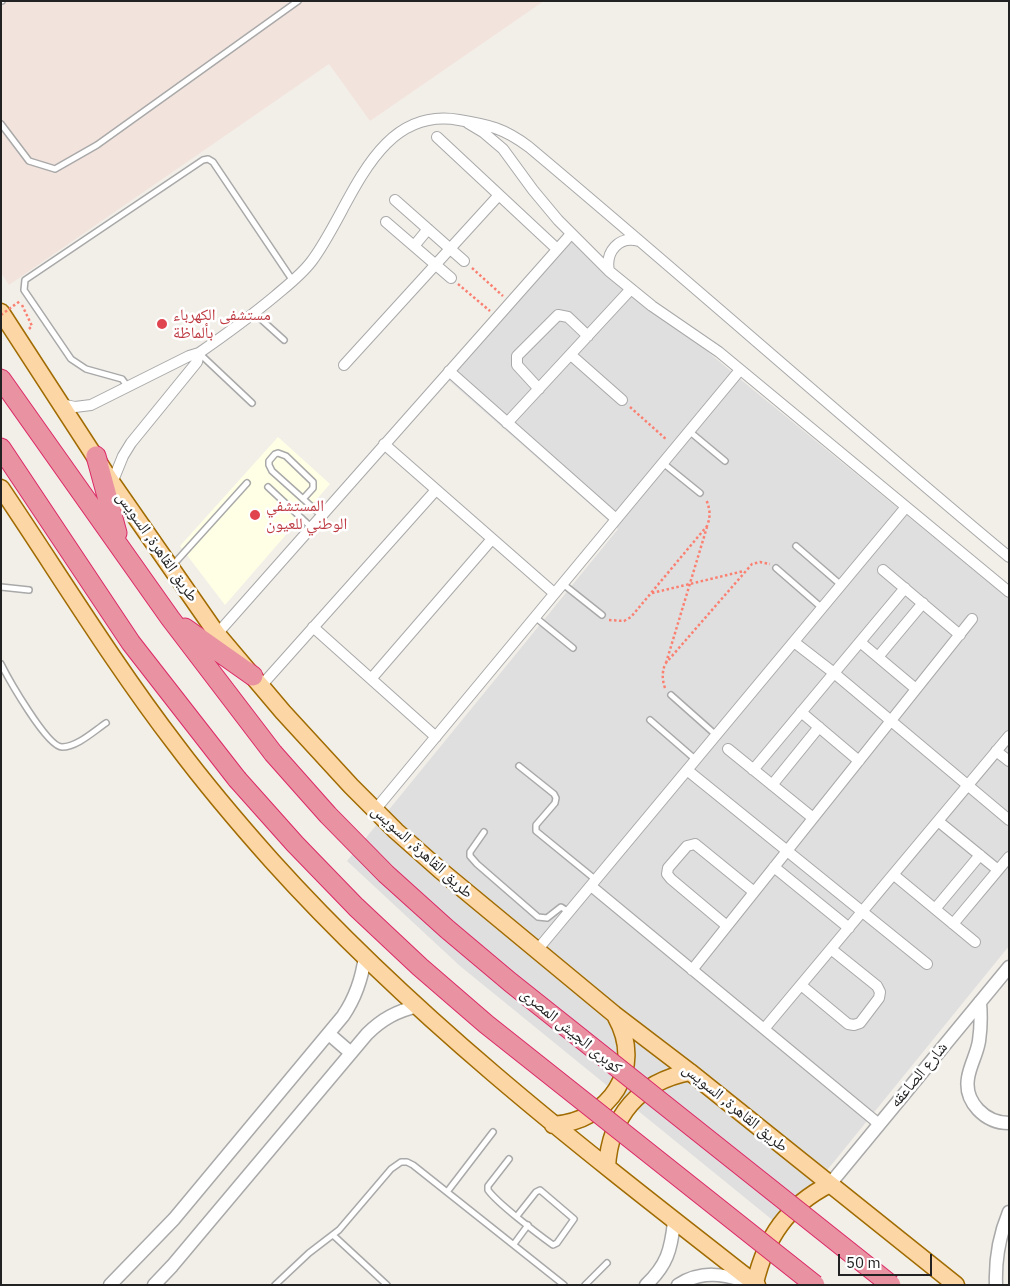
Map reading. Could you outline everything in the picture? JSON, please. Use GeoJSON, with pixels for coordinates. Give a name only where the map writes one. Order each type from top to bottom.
{"type":"FeatureCollection","features":[{"type":"Feature","properties":{"kind":"highway","name":"طريق القاهرة, السويس"},"geometry":{"type":"LineString","coordinates":[[1,379],[170,618],[273,753]]}},
{"type":"Feature","properties":{"kind":"highway"},"geometry":{"type":"LineString","coordinates":[[1,448],[131,643],[237,779],[295,844],[356,907],[420,967],[486,1024],[815,1285]]}},
{"type":"Feature","properties":{"kind":"highway"},"geometry":{"type":"LineString","coordinates":[[96,456],[120,546]]}},
{"type":"Feature","properties":{"kind":"highway"},"geometry":{"type":"LineString","coordinates":[[170,618],[257,681]]}},
{"type":"Feature","properties":{"kind":"highway","name":"كوبرى الجيش المصرى"},"geometry":{"type":"LineString","coordinates":[[273,753],[328,815],[380,867],[447,929],[518,988],[890,1285]]}},
{"type":"Feature","properties":{"kind":"main road","name":"طريق القاهرة, السويس"},"geometry":{"type":"LineString","coordinates":[[1,313],[112,483],[217,634],[305,737],[375,810],[440,870],[538,949],[614,1014],[690,1072],[956,1285]]}},
{"type":"Feature","properties":{"kind":"main road"},"geometry":{"type":"LineString","coordinates":[[1,488],[136,690],[223,804],[322,914],[365,956],[418,1006],[553,1124],[674,1222],[756,1284],[766,1249],[777,1229],[801,1203],[830,1184]]}},
{"type":"Feature","properties":{"kind":"main road"},"geometry":{"type":"LineString","coordinates":[[553,1124],[566,1124],[590,1115],[610,1099],[617,1088],[623,1076],[626,1050],[621,1025],[614,1014]]}},
{"type":"Feature","properties":{"kind":"main road"},"geometry":{"type":"LineString","coordinates":[[607,1167],[608,1153],[615,1127],[630,1104],[640,1094],[657,1083],[676,1075],[690,1072]]}},
{"type":"Feature","properties":{"kind":"street"},"geometry":{"type":"LineString","coordinates":[[61,404],[75,407],[91,405],[189,356],[199,353],[254,313],[293,281],[314,257],[339,217],[368,164],[386,144],[398,133],[412,125],[430,119],[449,118],[492,126],[520,140],[1009,557]]}},
{"type":"Feature","properties":{"kind":"street"},"geometry":{"type":"LineString","coordinates":[[460,120],[483,132],[503,149],[533,190],[571,234],[609,271],[630,289],[698,337],[740,370],[1009,592]]}},
{"type":"Feature","properties":{"kind":"street"},"geometry":{"type":"LineString","coordinates":[[437,137],[556,249]]}},
{"type":"Feature","properties":{"kind":"street"},"geometry":{"type":"LineString","coordinates":[[344,365],[499,195]]}},
{"type":"Feature","properties":{"kind":"street"},"geometry":{"type":"LineString","coordinates":[[395,200],[464,261]]}},
{"type":"Feature","properties":{"kind":"street"},"geometry":{"type":"LineString","coordinates":[[386,222],[451,278]]}},
{"type":"Feature","properties":{"kind":"street"},"geometry":{"type":"LineString","coordinates":[[414,246],[428,230]]}},
{"type":"Feature","properties":{"kind":"street"},"geometry":{"type":"LineString","coordinates":[[217,634],[571,234]]}},
{"type":"Feature","properties":{"kind":"street"},"geometry":{"type":"LineString","coordinates":[[609,271],[608,258],[615,246],[627,240],[640,241]]}},
{"type":"Feature","properties":{"kind":"street"},"geometry":{"type":"LineString","coordinates":[[508,423],[630,289]]}},
{"type":"Feature","properties":{"kind":"street"},"geometry":{"type":"LineString","coordinates":[[539,389],[517,365],[517,356],[558,316],[568,317],[588,336]]}},
{"type":"Feature","properties":{"kind":"street"},"geometry":{"type":"LineString","coordinates":[[112,483],[123,456],[131,443],[197,362],[199,353]]}},
{"type":"Feature","properties":{"kind":"street"},"geometry":{"type":"LineString","coordinates":[[570,355],[622,400]]}},
{"type":"Feature","properties":{"kind":"street"},"geometry":{"type":"LineString","coordinates":[[375,810],[740,370]]}},
{"type":"Feature","properties":{"kind":"street"},"geometry":{"type":"LineString","coordinates":[[449,371],[616,519]]}},
{"type":"Feature","properties":{"kind":"street"},"geometry":{"type":"LineString","coordinates":[[384,444],[554,593]]}},
{"type":"Feature","properties":{"kind":"street"},"geometry":{"type":"LineString","coordinates":[[257,681],[313,627],[436,490]]}},
{"type":"Feature","properties":{"kind":"street"},"geometry":{"type":"LineString","coordinates":[[538,949],[906,507]]}},
{"type":"Feature","properties":{"kind":"street"},"geometry":{"type":"LineString","coordinates":[[371,679],[492,540]]}},
{"type":"Feature","properties":{"kind":"street"},"geometry":{"type":"LineString","coordinates":[[882,570],[960,634]]}},
{"type":"Feature","properties":{"kind":"street"},"geometry":{"type":"LineString","coordinates":[[753,770],[904,588]]}},
{"type":"Feature","properties":{"kind":"street"},"geometry":{"type":"LineString","coordinates":[[878,657],[923,603]]}},
{"type":"Feature","properties":{"kind":"street"},"geometry":{"type":"LineString","coordinates":[[692,970],[972,619]]}},
{"type":"Feature","properties":{"kind":"street"},"geometry":{"type":"LineString","coordinates":[[313,627],[436,736]]}},
{"type":"Feature","properties":{"kind":"street"},"geometry":{"type":"LineString","coordinates":[[794,642],[834,673],[1009,820]]}},
{"type":"Feature","properties":{"kind":"street"},"geometry":{"type":"LineString","coordinates":[[860,642],[916,689]]}},
{"type":"Feature","properties":{"kind":"street"},"geometry":{"type":"LineString","coordinates":[[801,712],[859,761]]}},
{"type":"Feature","properties":{"kind":"street"},"geometry":{"type":"LineString","coordinates":[[772,784],[819,727]]}},
{"type":"Feature","properties":{"kind":"street"},"geometry":{"type":"LineString","coordinates":[[764,1029],[1009,736]]}},
{"type":"Feature","properties":{"kind":"street"},"geometry":{"type":"LineString","coordinates":[[728,749],[813,818]]}},
{"type":"Feature","properties":{"kind":"street"},"geometry":{"type":"LineString","coordinates":[[996,751],[1009,761]]}},
{"type":"Feature","properties":{"kind":"street"},"geometry":{"type":"LineString","coordinates":[[688,770],[927,964]]}},
{"type":"Feature","properties":{"kind":"street"},"geometry":{"type":"LineString","coordinates":[[938,821],[998,870]]}},
{"type":"Feature","properties":{"kind":"street"},"geometry":{"type":"LineString","coordinates":[[727,926],[671,879],[667,874],[668,868],[687,846],[695,844],[754,892]]}},
{"type":"Feature","properties":{"kind":"street"},"geometry":{"type":"LineString","coordinates":[[935,909],[980,856]]}},
{"type":"Feature","properties":{"kind":"street"},"geometry":{"type":"LineString","coordinates":[[953,924],[1009,857]]}},
{"type":"Feature","properties":{"kind":"street"},"geometry":{"type":"LineString","coordinates":[[774,867],[849,928]]}},
{"type":"Feature","properties":{"kind":"street"},"geometry":{"type":"LineString","coordinates":[[894,874],[976,942]]}},
{"type":"Feature","properties":{"kind":"street"},"geometry":{"type":"LineString","coordinates":[[593,883],[692,970],[879,1124]]}},
{"type":"Feature","properties":{"kind":"street"},"geometry":{"type":"LineString","coordinates":[[801,985],[848,1024],[860,1023],[879,998],[880,992],[877,986],[831,950]]}},
{"type":"Feature","properties":{"kind":"street"},"geometry":{"type":"LineString","coordinates":[[110,1285],[174,1218],[329,1034],[352,1003],[363,973],[365,956]]}},
{"type":"Feature","properties":{"kind":"street","name":"شارع الصاعقه"},"geometry":{"type":"LineString","coordinates":[[830,1184],[1009,968]]}},
{"type":"Feature","properties":{"kind":"street"},"geometry":{"type":"LineString","coordinates":[[989,991],[1009,981]]}},
{"type":"Feature","properties":{"kind":"street"},"geometry":{"type":"LineString","coordinates":[[980,1002],[980,1029],[975,1056],[968,1075],[968,1091],[974,1105],[985,1116],[999,1122],[1009,1123]]}},
{"type":"Feature","properties":{"kind":"street"},"geometry":{"type":"LineString","coordinates":[[154,1285],[351,1052],[377,1024],[390,1015],[418,1006]]}},
{"type":"Feature","properties":{"kind":"street"},"geometry":{"type":"LineString","coordinates":[[329,1034],[351,1052]]}},
{"type":"Feature","properties":{"kind":"street"},"geometry":{"type":"LineString","coordinates":[[996,1285],[997,1254],[1000,1237],[1009,1212]]}},
{"type":"Feature","properties":{"kind":"street"},"geometry":{"type":"LineString","coordinates":[[646,1285],[657,1275],[667,1260],[672,1242],[674,1222]]}},
{"type":"Feature","properties":{"kind":"street"},"geometry":{"type":"LineString","coordinates":[[678,1285],[693,1277],[711,1274],[728,1276],[756,1284]]}},
{"type":"Feature","properties":{"kind":"lane"},"geometry":{"type":"LineString","coordinates":[[1,124],[29,161],[55,169],[97,145],[298,1]]}},
{"type":"Feature","properties":{"kind":"lane"},"geometry":{"type":"LineString","coordinates":[[128,387],[122,379],[86,370],[71,360],[24,290],[25,280],[203,160],[208,159],[213,162],[293,281]]}},
{"type":"Feature","properties":{"kind":"lane"},"geometry":{"type":"LineString","coordinates":[[254,313],[284,340]]}},
{"type":"Feature","properties":{"kind":"lane"},"geometry":{"type":"LineString","coordinates":[[199,353],[252,403]]}},
{"type":"Feature","properties":{"kind":"lane"},"geometry":{"type":"LineString","coordinates":[[689,431],[725,461]]}},
{"type":"Feature","properties":{"kind":"lane"},"geometry":{"type":"LineString","coordinates":[[303,499],[313,488],[313,482],[286,456],[278,453],[275,454],[268,461],[270,468],[303,499],[321,515]]}},
{"type":"Feature","properties":{"kind":"lane"},"geometry":{"type":"LineString","coordinates":[[663,463],[700,493]]}},
{"type":"Feature","properties":{"kind":"lane"},"geometry":{"type":"LineString","coordinates":[[170,568],[247,484]]}},
{"type":"Feature","properties":{"kind":"lane"},"geometry":{"type":"LineString","coordinates":[[268,487],[311,527]]}},
{"type":"Feature","properties":{"kind":"lane"},"geometry":{"type":"LineString","coordinates":[[796,546],[841,585]]}},
{"type":"Feature","properties":{"kind":"lane"},"geometry":{"type":"LineString","coordinates":[[776,568],[822,608]]}},
{"type":"Feature","properties":{"kind":"lane"},"geometry":{"type":"LineString","coordinates":[[562,584],[602,615]]}},
{"type":"Feature","properties":{"kind":"lane"},"geometry":{"type":"LineString","coordinates":[[1,587],[30,590]]}},
{"type":"Feature","properties":{"kind":"lane"},"geometry":{"type":"LineString","coordinates":[[535,617],[573,648]]}},
{"type":"Feature","properties":{"kind":"lane"},"geometry":{"type":"LineString","coordinates":[[1,664],[39,727],[56,745],[62,747],[73,744],[106,723]]}},
{"type":"Feature","properties":{"kind":"lane"},"geometry":{"type":"LineString","coordinates":[[671,695],[716,735]]}},
{"type":"Feature","properties":{"kind":"lane"},"geometry":{"type":"LineString","coordinates":[[650,720],[696,760]]}},
{"type":"Feature","properties":{"kind":"lane"},"geometry":{"type":"LineString","coordinates":[[518,766],[554,794],[556,798],[555,803],[536,825],[536,831],[593,883]]}},
{"type":"Feature","properties":{"kind":"lane"},"geometry":{"type":"LineString","coordinates":[[484,832],[470,852],[473,860],[538,917],[546,918],[561,907],[569,912]]}},
{"type":"Feature","properties":{"kind":"lane"},"geometry":{"type":"LineString","coordinates":[[448,1192],[493,1132]]}},
{"type":"Feature","properties":{"kind":"lane"},"geometry":{"type":"LineString","coordinates":[[509,1159],[491,1182],[488,1190],[495,1197],[517,1216],[528,1225],[554,1245],[573,1223],[574,1219],[539,1190],[517,1216]]}},
{"type":"Feature","properties":{"kind":"lane"},"geometry":{"type":"LineString","coordinates":[[275,1285],[309,1253],[333,1235],[396,1165],[401,1162],[413,1165],[564,1285]]}},
{"type":"Feature","properties":{"kind":"lane"},"geometry":{"type":"LineString","coordinates":[[514,1244],[528,1225]]}},
{"type":"Feature","properties":{"kind":"lane"},"geometry":{"type":"LineString","coordinates":[[333,1235],[387,1285]]}},
{"type":"Feature","properties":{"kind":"lane"},"geometry":{"type":"LineString","coordinates":[[589,1283],[607,1263]]}},
{"type":"Feature","properties":{"kind":"path"},"geometry":{"type":"LineString","coordinates":[[464,261],[510,302]]}},
{"type":"Feature","properties":{"kind":"path"},"geometry":{"type":"LineString","coordinates":[[451,278],[496,317]]}},
{"type":"Feature","properties":{"kind":"path"},"geometry":{"type":"LineString","coordinates":[[1,313],[20,301],[32,326]]}},
{"type":"Feature","properties":{"kind":"path"},"geometry":{"type":"LineString","coordinates":[[622,400],[676,447]]}},
{"type":"Feature","properties":{"kind":"path"},"geometry":{"type":"LineString","coordinates":[[671,695],[665,689],[662,681],[662,672],[710,517],[710,508],[700,493]]}},
{"type":"Feature","properties":{"kind":"path"},"geometry":{"type":"LineString","coordinates":[[602,615],[616,621],[624,621],[631,617],[707,526]]}},
{"type":"Feature","properties":{"kind":"path"},"geometry":{"type":"LineString","coordinates":[[665,664],[745,570],[752,564],[760,562],[768,563],[776,568]]}},
{"type":"Feature","properties":{"kind":"path"},"geometry":{"type":"LineString","coordinates":[[651,593],[745,570]]}},
{"type":"Feature","properties":{"kind":"shaded area"},"geometry":{"type":"Polygon","coordinates":[[[1,1],[544,1],[370,121],[329,64],[9,285],[1,273],[1,1]]]}},
{"type":"Feature","properties":{"kind":"shaded area"},"geometry":{"type":"Polygon","coordinates":[[[568,234],[745,383],[1009,599],[1009,946],[781,1227],[460,966],[347,861],[618,529],[445,377],[568,234]]]}},
{"type":"Feature","properties":{"kind":"shaded area","name":"المستشفي الوطني للعيون"},"geometry":{"type":"Polygon","coordinates":[[[278,437],[330,484],[225,605],[180,546],[278,437]]]}},
{"type":"Feature","properties":{"kind":"place","name":"مستشفى الكهرباء بألماظة"},"geometry":{"type":"Point","coordinates":[162,324]}},
{"type":"Feature","properties":{"kind":"place","name":"المستشفي الوطني للعيون"},"geometry":{"type":"Point","coordinates":[255,515]}}]}
